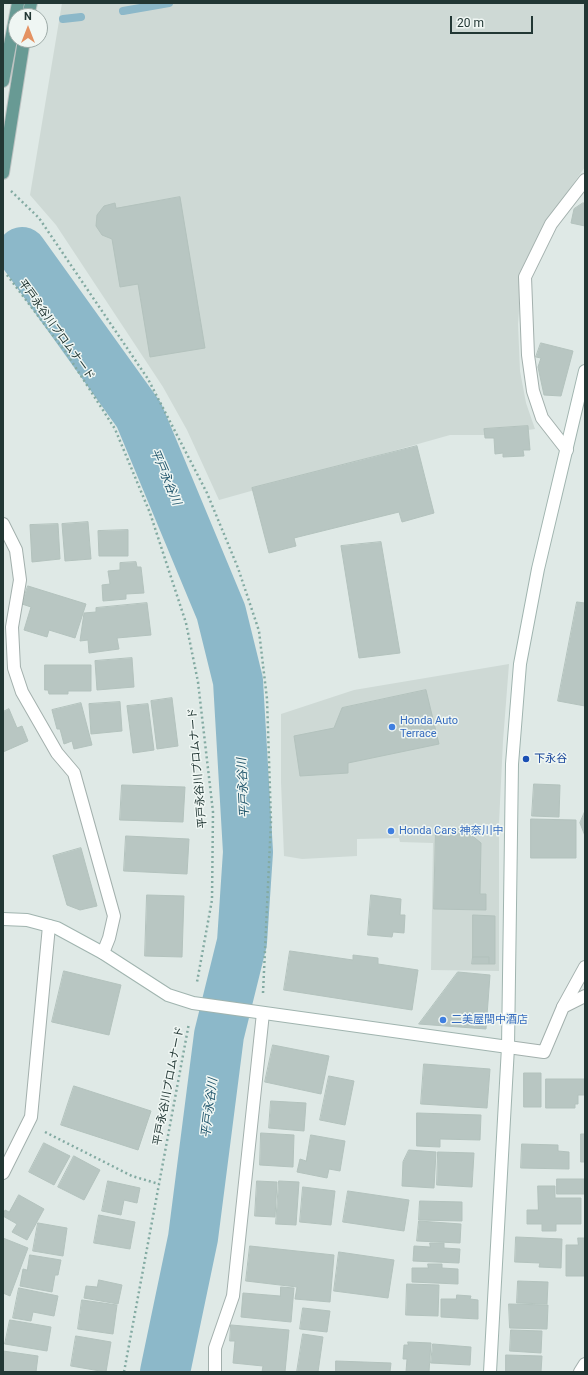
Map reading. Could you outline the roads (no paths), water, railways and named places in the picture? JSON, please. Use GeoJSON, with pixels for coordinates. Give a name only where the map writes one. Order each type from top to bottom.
{"type":"FeatureCollection","features":[{"type":"Feature","properties":{"kind":"main road"},"geometry":{"type":"LineString","coordinates":[[3,81],[18,3]]}},
{"type":"Feature","properties":{"kind":"main road"},"geometry":{"type":"LineString","coordinates":[[3,173],[23,48]]}},
{"type":"Feature","properties":{"kind":"street"},"geometry":{"type":"LineString","coordinates":[[567,450],[542,418],[533,391],[528,355],[525,277],[551,224],[585,180]]}},
{"type":"Feature","properties":{"kind":"street"},"geometry":{"type":"LineString","coordinates":[[490,1372],[508,1047],[512,764],[520,664],[538,569],[585,371]]}},
{"type":"Feature","properties":{"kind":"street"},"geometry":{"type":"LineString","coordinates":[[3,524],[16,550],[20,580],[12,627],[14,668],[22,692],[53,746],[74,773],[114,916],[109,938],[103,953]]}},
{"type":"Feature","properties":{"kind":"street"},"geometry":{"type":"LineString","coordinates":[[3,919],[27,920],[49,926],[77,938],[168,995],[193,1003],[544,1052],[563,1007],[585,967]]}},
{"type":"Feature","properties":{"kind":"street"},"geometry":{"type":"LineString","coordinates":[[3,1173],[31,1117],[49,926]]}},
{"type":"Feature","properties":{"kind":"street"},"geometry":{"type":"LineString","coordinates":[[563,1007],[585,996]]}},
{"type":"Feature","properties":{"kind":"street"},"geometry":{"type":"LineString","coordinates":[[215,1372],[215,1348],[233,1296],[262,1013]]}},
{"type":"Feature","properties":{"kind":"street"},"geometry":{"type":"LineString","coordinates":[[580,1372],[585,1364]]}},
{"type":"Feature","properties":{"kind":"waterway"},"geometry":{"type":"LineString","coordinates":[[123,11],[169,3]]}},
{"type":"Feature","properties":{"kind":"waterway"},"geometry":{"type":"LineString","coordinates":[[63,19],[81,17]]}},
{"type":"Feature","properties":{"kind":"waterway","name":"平戸永谷川"},"geometry":{"type":"LineString","coordinates":[[22,252],[139,415],[221,612],[238,681],[248,852],[242,942],[219,1035],[193,1238],[165,1372]]}},
{"type":"Feature","properties":{"kind":"place","name":"Honda Auto Terrace"},"geometry":{"type":"Point","coordinates":[392,727]}},
{"type":"Feature","properties":{"kind":"place","name":"下永谷"},"geometry":{"type":"Point","coordinates":[526,759]}},
{"type":"Feature","properties":{"kind":"place","name":"Honda Cars 神奈川中"},"geometry":{"type":"Point","coordinates":[391,831]}},
{"type":"Feature","properties":{"kind":"place","name":"二美屋間中酒店"},"geometry":{"type":"Point","coordinates":[443,1020]}}]}
